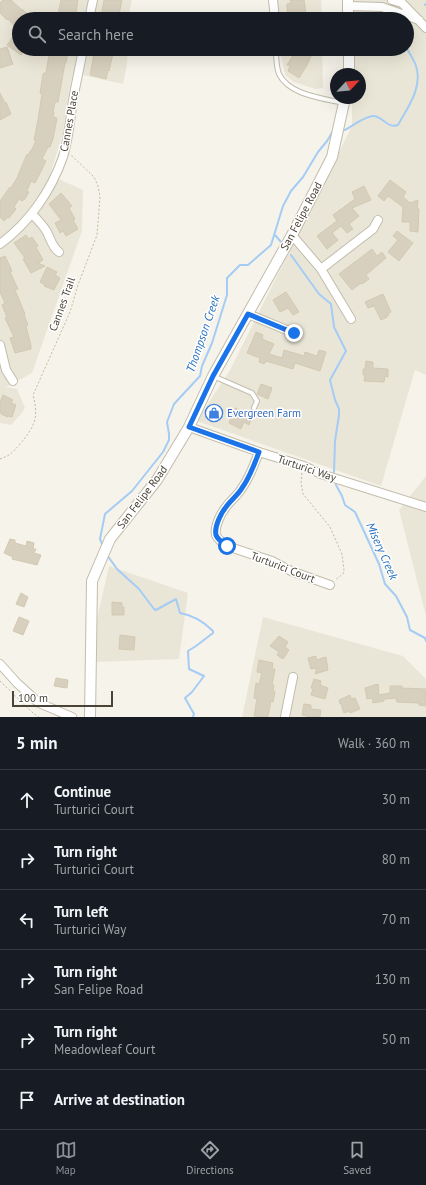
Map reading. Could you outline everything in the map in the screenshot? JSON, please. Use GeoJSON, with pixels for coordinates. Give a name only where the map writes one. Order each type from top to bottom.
{"type":"FeatureCollection","features":[{"type":"Feature","properties":{"kind":"street"},"geometry":{"type":"LineString","coordinates":[[90,12],[93,0]]}},
{"type":"Feature","properties":{"kind":"street"},"geometry":{"type":"LineString","coordinates":[[273,0],[274,12]]}},
{"type":"Feature","properties":{"kind":"street"},"geometry":{"type":"LineString","coordinates":[[392,0],[402,3],[411,12]]}},
{"type":"Feature","properties":{"kind":"street"},"geometry":{"type":"LineString","coordinates":[[348,3],[382,7],[396,12]]}},
{"type":"Feature","properties":{"kind":"street"},"geometry":{"type":"LineString","coordinates":[[414,15],[426,28]]}},
{"type":"Feature","properties":{"kind":"street"},"geometry":{"type":"LineString","coordinates":[[414,18],[419,20]]}},
{"type":"Feature","properties":{"kind":"street","name":"Cannes Place"},"geometry":{"type":"LineString","coordinates":[[0,244],[11,236],[32,214],[58,170],[65,150],[70,126],[82,56]]}},
{"type":"Feature","properties":{"kind":"street"},"geometry":{"type":"LineString","coordinates":[[349,56],[349,68]]}},
{"type":"Feature","properties":{"kind":"street","name":"San Felipe Road"},"geometry":{"type":"LineString","coordinates":[[90,717],[92,581],[97,568],[110,540],[157,480],[189,427],[213,376],[292,235],[332,157],[344,104]]}},
{"type":"Feature","properties":{"kind":"street"},"geometry":{"type":"LineString","coordinates":[[32,214],[40,222],[53,247],[59,252]]}},
{"type":"Feature","properties":{"kind":"street"},"geometry":{"type":"LineString","coordinates":[[321,269],[373,229],[378,220]]}},
{"type":"Feature","properties":{"kind":"street"},"geometry":{"type":"LineString","coordinates":[[292,235],[321,269],[351,318]]}},
{"type":"Feature","properties":{"kind":"street"},"geometry":{"type":"LineString","coordinates":[[248,314],[294,333]]}},
{"type":"Feature","properties":{"kind":"street"},"geometry":{"type":"LineString","coordinates":[[0,345],[6,370],[13,381]]}},
{"type":"Feature","properties":{"kind":"street","name":"Turturici Way"},"geometry":{"type":"LineString","coordinates":[[189,427],[304,466],[321,474],[426,507]]}},
{"type":"Feature","properties":{"kind":"street","name":"Turturici Court"},"geometry":{"type":"LineString","coordinates":[[259,452],[242,490],[221,514],[216,531],[216,537],[227,546],[272,561],[292,571],[330,585]]}},
{"type":"Feature","properties":{"kind":"street"},"geometry":{"type":"LineString","coordinates":[[0,664],[17,683],[39,703],[72,717]]}},
{"type":"Feature","properties":{"kind":"street"},"geometry":{"type":"LineString","coordinates":[[285,717],[293,677]]}},
{"type":"Feature","properties":{"kind":"lane"},"geometry":{"type":"LineString","coordinates":[[277,56],[278,71],[288,86],[299,92],[330,98]]}},
{"type":"Feature","properties":{"kind":"lane"},"geometry":{"type":"LineString","coordinates":[[213,376],[252,393],[257,401],[254,408]]}},
{"type":"Feature","properties":{"kind":"path","name":"Cannes Trail"},"geometry":{"type":"LineString","coordinates":[[0,459],[10,455],[28,435],[34,425],[36,408],[33,395],[70,312],[78,285],[97,235],[100,197],[98,186],[94,177],[70,153],[65,150]]}},
{"type":"Feature","properties":{"kind":"path"},"geometry":{"type":"LineString","coordinates":[[304,466],[301,482],[302,494],[330,527],[342,554],[344,564],[343,574],[330,585]]}},
{"type":"Feature","properties":{"kind":"path"},"geometry":{"type":"LineString","coordinates":[[0,681],[39,717]]}},
{"type":"Feature","properties":{"kind":"shaded area"},"geometry":{"type":"Polygon","coordinates":[[[0,0],[132,0],[129,12],[12,12],[12,56],[128,56],[123,84],[73,73],[63,133],[50,175],[83,190],[82,231],[32,373],[6,387],[17,389],[25,408],[11,425],[0,423],[0,0]]]}},
{"type":"Feature","properties":{"kind":"shaded area"},"geometry":{"type":"Polygon","coordinates":[[[277,0],[321,0],[322,12],[279,12],[277,0]]]}},
{"type":"Feature","properties":{"kind":"shaded area"},"geometry":{"type":"Polygon","coordinates":[[[352,0],[426,0],[426,375],[415,370],[381,486],[197,421],[230,370],[352,126],[352,104],[366,104],[366,68],[352,68],[352,56],[414,56],[414,12],[352,12],[352,0]]]}},
{"type":"Feature","properties":{"kind":"shaded area"},"geometry":{"type":"Polygon","coordinates":[[[281,56],[322,56],[323,88],[315,89],[294,82],[285,75],[281,56]]]}},
{"type":"Feature","properties":{"kind":"shaded area"},"geometry":{"type":"Polygon","coordinates":[[[426,476],[426,616],[399,510],[426,476]]]}},
{"type":"Feature","properties":{"kind":"shaded area"},"geometry":{"type":"Polygon","coordinates":[[[109,566],[188,593],[179,659],[95,662],[95,628],[109,566]]]}},
{"type":"Feature","properties":{"kind":"shaded area"},"geometry":{"type":"Polygon","coordinates":[[[263,617],[403,656],[426,679],[426,717],[242,717],[263,617]]]}},
{"type":"Feature","properties":{"kind":"building"},"geometry":{"type":"Polygon","coordinates":[[[3,0],[11,0],[25,12],[12,12],[12,23],[0,13],[0,3],[3,0]]]}},
{"type":"Feature","properties":{"kind":"building"},"geometry":{"type":"Polygon","coordinates":[[[61,0],[78,0],[76,12],[58,12],[61,0]]]}},
{"type":"Feature","properties":{"kind":"building"},"geometry":{"type":"Polygon","coordinates":[[[104,0],[122,0],[119,12],[102,12],[104,0]]]}},
{"type":"Feature","properties":{"kind":"building"},"geometry":{"type":"Polygon","coordinates":[[[290,0],[304,0],[306,12],[288,12],[287,4],[291,3],[290,0]]]}},
{"type":"Feature","properties":{"kind":"building"},"geometry":{"type":"Polygon","coordinates":[[[12,38],[12,49],[7,45],[12,38]]]}},
{"type":"Feature","properties":{"kind":"building"},"geometry":{"type":"Polygon","coordinates":[[[7,47],[13,64],[0,68],[0,49],[7,47]]]}},
{"type":"Feature","properties":{"kind":"building"},"geometry":{"type":"Polygon","coordinates":[[[49,56],[67,56],[58,102],[55,102],[53,112],[53,117],[57,118],[53,139],[50,147],[48,147],[42,159],[46,161],[35,183],[31,181],[27,191],[29,192],[25,199],[22,201],[19,199],[14,207],[16,209],[9,218],[8,217],[4,221],[0,217],[0,201],[17,178],[27,154],[29,155],[36,141],[34,140],[42,94],[40,93],[43,74],[46,73],[49,56]]]}},
{"type":"Feature","properties":{"kind":"building"},"geometry":{"type":"Polygon","coordinates":[[[94,56],[112,56],[106,79],[90,75],[94,56]]]}},
{"type":"Feature","properties":{"kind":"building"},"geometry":{"type":"Polygon","coordinates":[[[293,56],[311,56],[299,78],[288,71],[290,66],[287,65],[293,56]]]}},
{"type":"Feature","properties":{"kind":"building"},"geometry":{"type":"Polygon","coordinates":[[[0,93],[11,114],[0,120],[0,93]]]}},
{"type":"Feature","properties":{"kind":"building"},"geometry":{"type":"Polygon","coordinates":[[[390,180],[406,192],[403,197],[410,203],[418,200],[418,232],[410,231],[410,222],[402,222],[403,207],[388,196],[384,201],[378,196],[390,180]]]}},
{"type":"Feature","properties":{"kind":"building"},"geometry":{"type":"Polygon","coordinates":[[[364,186],[371,200],[352,208],[359,216],[349,224],[353,229],[347,233],[341,226],[332,233],[338,240],[327,249],[317,236],[337,221],[333,215],[355,199],[352,192],[364,186]]]}},
{"type":"Feature","properties":{"kind":"building"},"geometry":{"type":"Polygon","coordinates":[[[61,193],[72,206],[69,208],[78,229],[66,236],[63,231],[60,233],[55,223],[61,220],[49,204],[61,193]]]}},
{"type":"Feature","properties":{"kind":"building"},"geometry":{"type":"Polygon","coordinates":[[[397,231],[413,243],[399,261],[388,252],[398,240],[393,236],[397,231]]]}},
{"type":"Feature","properties":{"kind":"building"},"geometry":{"type":"Polygon","coordinates":[[[26,235],[29,239],[32,237],[38,246],[36,247],[43,260],[38,263],[45,266],[31,273],[23,259],[25,258],[14,243],[26,235]]]}},
{"type":"Feature","properties":{"kind":"building"},"geometry":{"type":"Polygon","coordinates":[[[372,249],[377,256],[382,252],[386,258],[366,275],[369,279],[352,290],[339,274],[372,249]]]}},
{"type":"Feature","properties":{"kind":"building"},"geometry":{"type":"Polygon","coordinates":[[[5,256],[12,271],[10,272],[18,289],[15,290],[25,314],[24,315],[28,325],[26,326],[31,346],[31,349],[15,353],[10,338],[14,337],[5,318],[7,317],[2,305],[5,303],[0,292],[0,258],[5,256]]]}},
{"type":"Feature","properties":{"kind":"building"},"geometry":{"type":"Polygon","coordinates":[[[47,267],[57,272],[55,275],[60,278],[54,290],[44,286],[45,285],[40,282],[47,267]]]}},
{"type":"Feature","properties":{"kind":"building"},"geometry":{"type":"Polygon","coordinates":[[[286,292],[299,312],[293,315],[288,308],[280,312],[273,300],[286,292]]]}},
{"type":"Feature","properties":{"kind":"building"},"geometry":{"type":"Polygon","coordinates":[[[383,294],[391,312],[388,313],[389,315],[387,317],[381,320],[374,306],[368,308],[365,302],[383,294]]]}},
{"type":"Feature","properties":{"kind":"building"},"geometry":{"type":"Polygon","coordinates":[[[256,332],[263,335],[262,339],[274,344],[269,354],[282,358],[284,350],[304,356],[305,352],[317,356],[319,350],[326,352],[320,371],[295,363],[293,369],[266,361],[264,364],[259,362],[260,358],[247,353],[256,332]]]}},
{"type":"Feature","properties":{"kind":"building"},"geometry":{"type":"Polygon","coordinates":[[[366,361],[373,362],[373,368],[388,369],[388,377],[385,376],[384,382],[364,381],[365,375],[363,375],[363,369],[365,369],[366,361]]]}},
{"type":"Feature","properties":{"kind":"building"},"geometry":{"type":"Polygon","coordinates":[[[261,384],[272,388],[268,399],[257,394],[261,384]]]}},
{"type":"Feature","properties":{"kind":"building"},"geometry":{"type":"Polygon","coordinates":[[[3,395],[13,400],[11,403],[16,405],[12,417],[8,417],[0,413],[0,402],[3,395]]]}},
{"type":"Feature","properties":{"kind":"building"},"geometry":{"type":"Polygon","coordinates":[[[235,408],[248,414],[248,412],[253,414],[249,425],[244,422],[241,429],[229,423],[235,408]]]}},
{"type":"Feature","properties":{"kind":"building"},"geometry":{"type":"Polygon","coordinates":[[[10,539],[15,540],[15,543],[26,546],[27,541],[34,543],[33,549],[36,549],[34,553],[41,555],[37,565],[12,559],[13,557],[4,553],[10,539]]]}},
{"type":"Feature","properties":{"kind":"building"},"geometry":{"type":"Polygon","coordinates":[[[21,593],[28,597],[24,607],[16,604],[21,593]]]}},
{"type":"Feature","properties":{"kind":"building"},"geometry":{"type":"Polygon","coordinates":[[[112,602],[122,603],[122,607],[124,607],[124,615],[112,615],[112,602]]]}},
{"type":"Feature","properties":{"kind":"building"},"geometry":{"type":"Polygon","coordinates":[[[19,617],[29,621],[23,635],[13,631],[19,617]]]}},
{"type":"Feature","properties":{"kind":"building"},"geometry":{"type":"Polygon","coordinates":[[[120,635],[135,637],[134,650],[119,649],[120,635]]]}},
{"type":"Feature","properties":{"kind":"building"},"geometry":{"type":"Polygon","coordinates":[[[279,636],[288,642],[285,647],[289,650],[283,659],[277,655],[279,652],[270,646],[279,636]]]}},
{"type":"Feature","properties":{"kind":"building"},"geometry":{"type":"Polygon","coordinates":[[[316,656],[316,660],[326,657],[328,670],[315,674],[317,668],[311,669],[308,658],[316,656]]]}},
{"type":"Feature","properties":{"kind":"building"},"geometry":{"type":"Polygon","coordinates":[[[259,660],[273,663],[272,669],[275,669],[272,685],[274,685],[273,691],[275,692],[273,702],[271,701],[268,717],[254,716],[257,699],[254,698],[256,683],[259,684],[262,673],[257,672],[259,660]]]}},
{"type":"Feature","properties":{"kind":"building"},"geometry":{"type":"Polygon","coordinates":[[[56,678],[68,680],[67,688],[54,686],[56,678]]]}},
{"type":"Feature","properties":{"kind":"building"},"geometry":{"type":"Polygon","coordinates":[[[314,679],[321,681],[320,685],[328,688],[325,699],[311,695],[313,689],[311,688],[314,679]]]}},
{"type":"Feature","properties":{"kind":"building"},"geometry":{"type":"Polygon","coordinates":[[[378,684],[379,695],[390,693],[390,686],[426,689],[426,706],[419,705],[419,703],[397,702],[396,698],[384,699],[384,701],[373,703],[372,698],[367,699],[365,688],[378,684]]]}},
{"type":"Feature","properties":{"kind":"building"},"geometry":{"type":"Polygon","coordinates":[[[350,695],[351,699],[355,698],[360,709],[350,713],[349,711],[344,713],[342,704],[340,704],[339,700],[350,695]]]}},
{"type":"Feature","properties":{"kind":"building"},"geometry":{"type":"Polygon","coordinates":[[[304,704],[311,705],[311,709],[321,710],[320,717],[307,717],[302,715],[304,704]]]}},
{"type":"Feature","properties":{"kind":"waterway","name":"Thompson Creek"},"geometry":{"type":"LineString","coordinates":[[341,130],[345,130],[371,116],[380,118],[388,124],[394,126],[398,125],[410,104],[418,82],[416,66],[411,56]]}},
{"type":"Feature","properties":{"kind":"waterway","name":"Thompson Creek"},"geometry":{"type":"LineString","coordinates":[[103,546],[100,539],[105,514],[132,491],[163,452],[169,440],[167,422],[174,404],[200,376],[202,366],[212,343],[227,295],[227,278],[240,265],[248,265],[271,245],[283,206],[291,191],[303,177],[333,131],[335,131]]}},
{"type":"Feature","properties":{"kind":"waterway","name":"Misery Creek"},"geometry":{"type":"LineString","coordinates":[[275,235],[281,242]]}},
{"type":"Feature","properties":{"kind":"waterway","name":"Misery Creek"},"geometry":{"type":"LineString","coordinates":[[291,255],[319,294],[331,304],[334,327],[346,351],[330,380],[339,409],[335,441],[334,472]]}},
{"type":"Feature","properties":{"kind":"waterway","name":"Misery Creek"},"geometry":{"type":"LineString","coordinates":[[336,485],[345,505],[355,512],[379,564],[385,584],[396,596],[407,617],[410,630],[425,638],[426,641]]}},
{"type":"Feature","properties":{"kind":"waterway","name":"Thompson Creek"},"geometry":{"type":"LineString","coordinates":[[107,555],[117,569],[139,589],[154,609],[156,610],[176,599],[180,613],[198,619],[213,631],[213,633],[188,651],[189,669],[204,676],[192,692],[185,698],[194,714],[193,717]]}},
{"type":"Feature","properties":{"kind":"place","name":"Evergreen Farm"},"geometry":{"type":"Point","coordinates":[214,413]}},
{"type":"Feature","properties":{"kind":"route"},"geometry":{"type":"LineString","coordinates":[[227,546],[216,537],[216,531],[221,514],[242,490],[259,452],[189,427],[213,376],[248,314],[294,333]]}}]}
